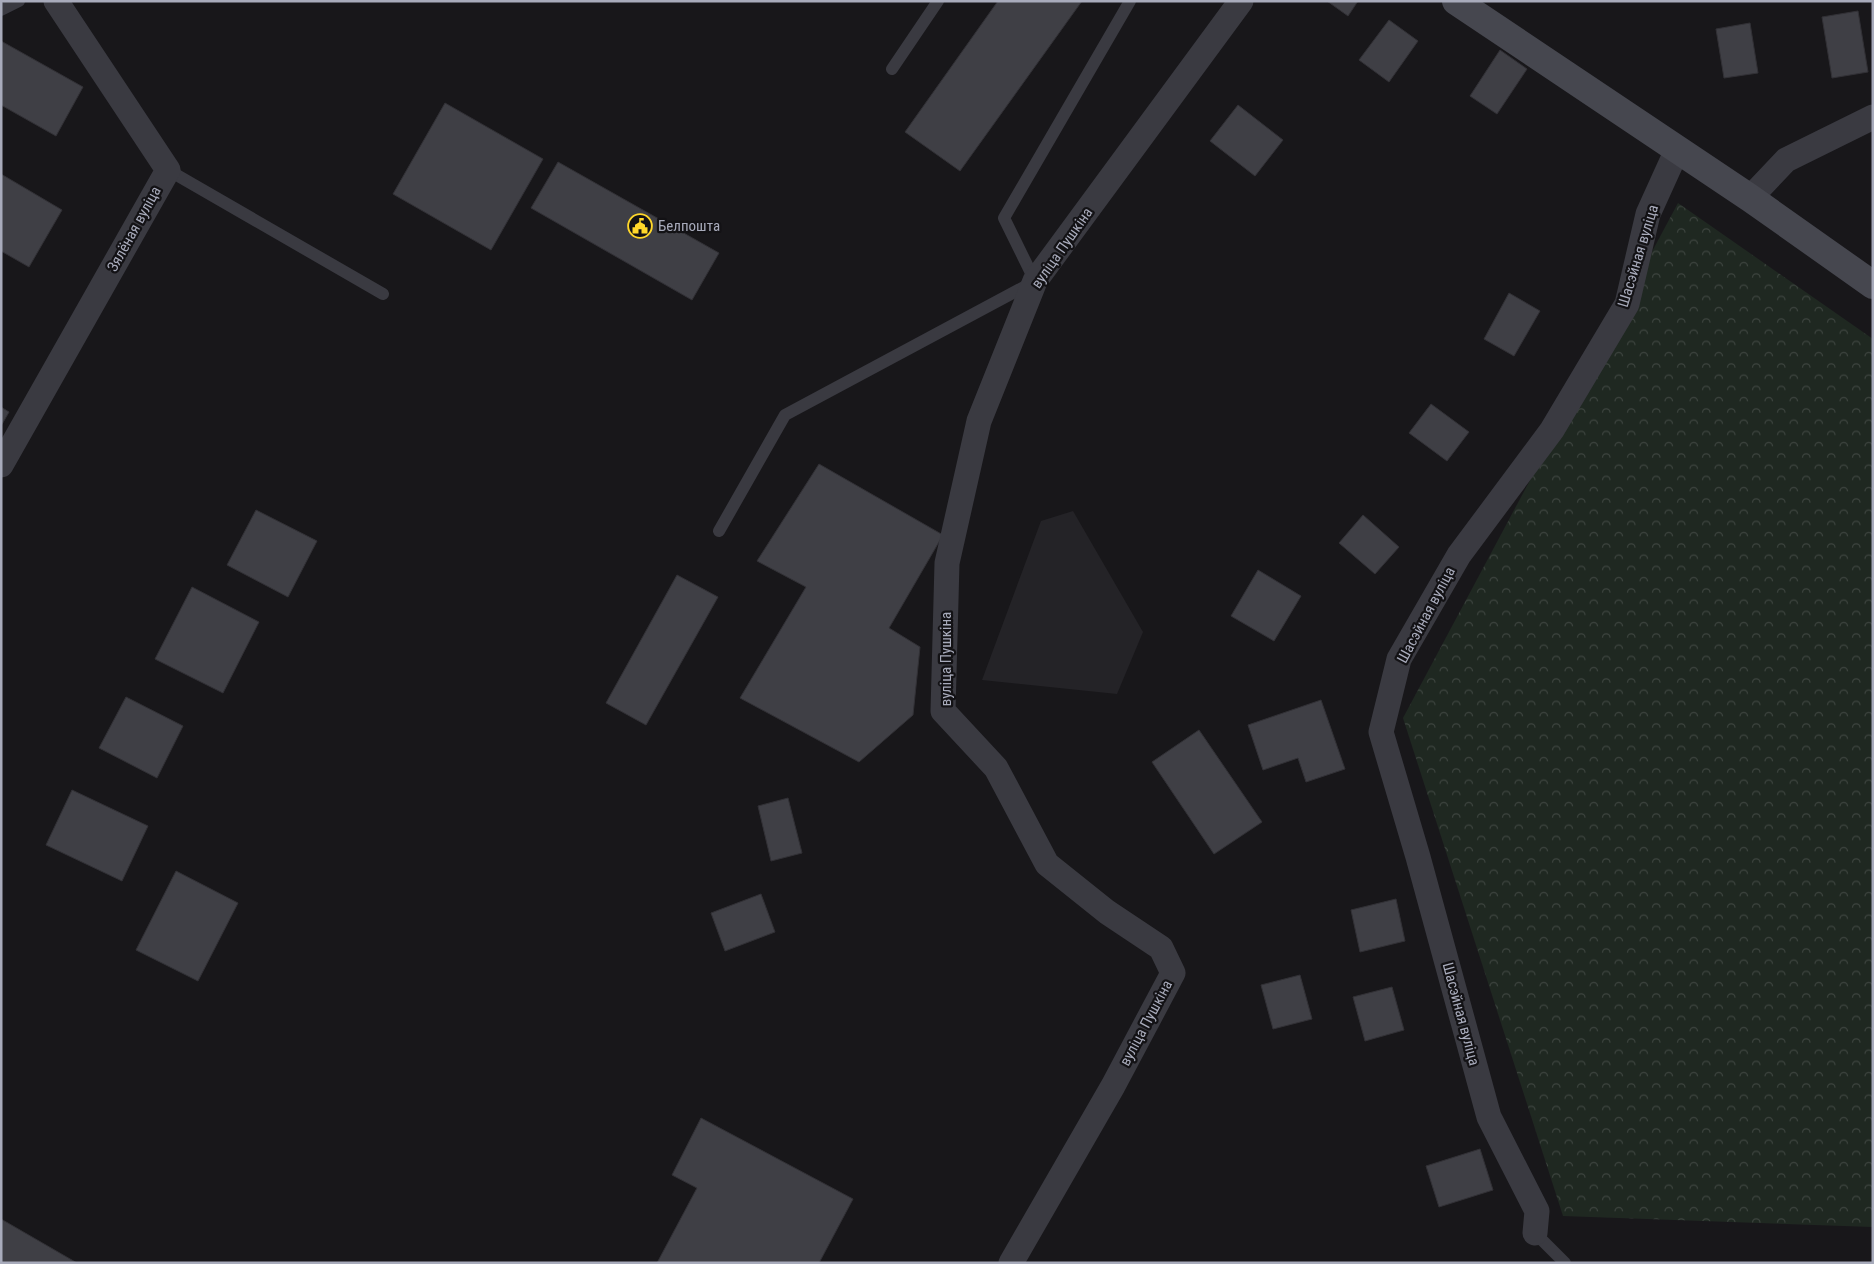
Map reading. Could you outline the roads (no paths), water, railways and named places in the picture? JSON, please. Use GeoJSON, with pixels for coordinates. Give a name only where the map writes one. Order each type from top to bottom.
{"type":"FeatureCollection","features":[{"type":"Feature","properties":{"kind":"main road"},"geometry":{"type":"LineString","coordinates":[[1456,1],[1750,198],[1873,285]]}},
{"type":"Feature","properties":{"kind":"street","name":"Зялёная вуліца"},"geometry":{"type":"LineString","coordinates":[[1,465],[168,170],[56,1]]}},
{"type":"Feature","properties":{"kind":"street","name":"вуліца Пушкіна"},"geometry":{"type":"LineString","coordinates":[[1011,1263],[1108,1094],[1174,973],[1161,948],[1107,912],[1047,864],[996,768],[944,711],[947,563],[979,420],[1035,281],[1242,1]]}},
{"type":"Feature","properties":{"kind":"street"},"geometry":{"type":"LineString","coordinates":[[1750,198],[1786,160],[1873,117]]}},
{"type":"Feature","properties":{"kind":"street","name":"Шасэйная вуліца"},"geometry":{"type":"LineString","coordinates":[[1535,1233],[1537,1211],[1489,1117],[1418,857],[1381,732],[1399,659],[1459,555],[1552,430],[1627,304],[1648,214],[1677,150]]}},
{"type":"Feature","properties":{"kind":"lane"},"geometry":{"type":"LineString","coordinates":[[1,10],[19,1]]}},
{"type":"Feature","properties":{"kind":"lane"},"geometry":{"type":"LineString","coordinates":[[892,69],[938,1]]}},
{"type":"Feature","properties":{"kind":"lane"},"geometry":{"type":"LineString","coordinates":[[719,530],[785,415],[1035,281],[1004,218],[1130,1]]}},
{"type":"Feature","properties":{"kind":"lane"},"geometry":{"type":"LineString","coordinates":[[168,170],[382,294]]}},
{"type":"Feature","properties":{"kind":"lane"},"geometry":{"type":"LineString","coordinates":[[1535,1233],[1565,1263]]}},
{"type":"Feature","properties":{"kind":"place","name":"Белпошта"},"geometry":{"type":"Point","coordinates":[640,226]}}]}
